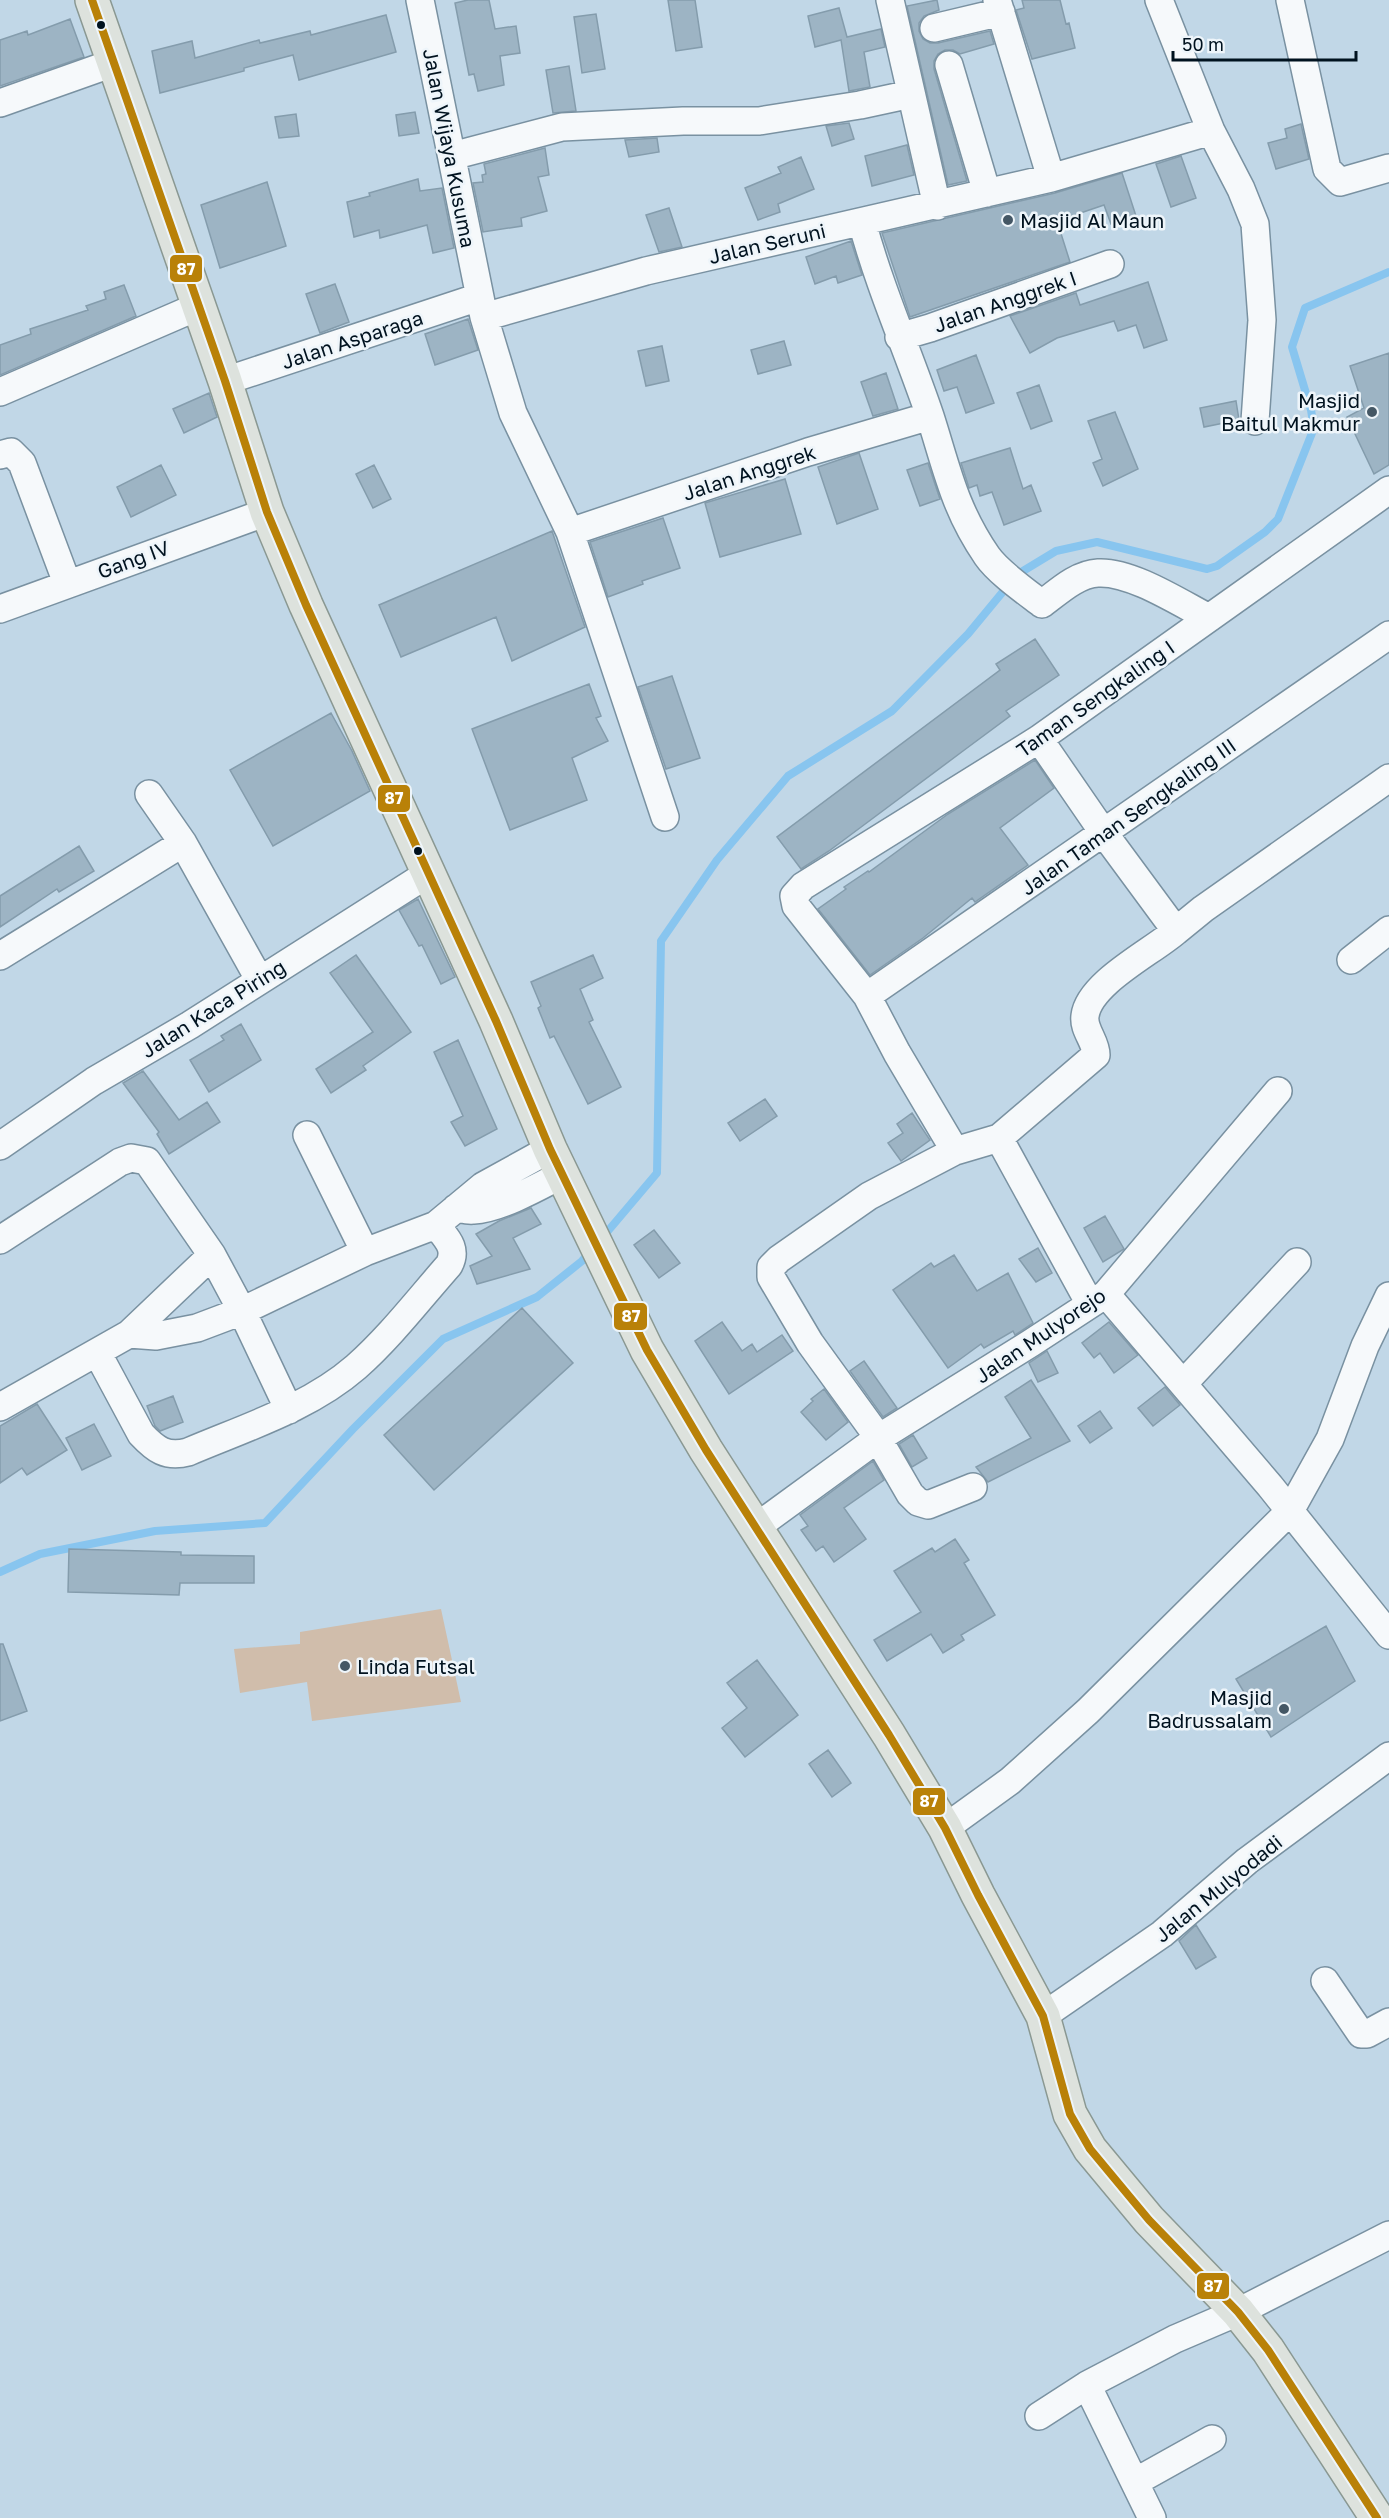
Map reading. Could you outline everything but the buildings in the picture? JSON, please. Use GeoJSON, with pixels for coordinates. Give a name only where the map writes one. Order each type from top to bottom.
{"type":"FeatureCollection","features":[{"type":"Feature","properties":{"kind":"main road"},"geometry":{"type":"LineString","coordinates":[[92,0],[225,381],[267,512],[306,605],[496,1021],[556,1162],[647,1350],[705,1450],[889,1735],[945,1828],[1043,2016],[1070,2114],[1090,2149],[1149,2220],[1239,2312],[1268,2350],[1377,2518]]}},
{"type":"Feature","properties":{"kind":"street","name":"Jalan Wijaya Kusuma"},"geometry":{"type":"LineString","coordinates":[[420,0],[482,307],[513,413],[570,532],[665,817]]}},
{"type":"Feature","properties":{"kind":"street"},"geometry":{"type":"LineString","coordinates":[[890,0],[937,206]]}},
{"type":"Feature","properties":{"kind":"street"},"geometry":{"type":"LineString","coordinates":[[1159,0],[1211,131],[1241,189],[1255,224],[1262,320],[1255,422]]}},
{"type":"Feature","properties":{"kind":"street"},"geometry":{"type":"LineString","coordinates":[[1290,0],[1327,169],[1340,182],[1389,168]]}},
{"type":"Feature","properties":{"kind":"street"},"geometry":{"type":"LineString","coordinates":[[934,28],[999,6],[1052,178]]}},
{"type":"Feature","properties":{"kind":"street"},"geometry":{"type":"LineString","coordinates":[[0,103],[113,63]]}},
{"type":"Feature","properties":{"kind":"street"},"geometry":{"type":"LineString","coordinates":[[950,65],[987,193]]}},
{"type":"Feature","properties":{"kind":"street"},"geometry":{"type":"LineString","coordinates":[[452,156],[562,127],[683,121],[759,121],[911,94]]}},
{"type":"Feature","properties":{"kind":"street","name":"Jalan Seruni"},"geometry":{"type":"LineString","coordinates":[[482,307],[937,206],[1052,178],[1211,131]]}},
{"type":"Feature","properties":{"kind":"street"},"geometry":{"type":"LineString","coordinates":[[862,222],[873,264],[930,416],[953,495],[988,558],[1042,604],[1074,581],[1098,573],[1133,579],[1209,618]]}},
{"type":"Feature","properties":{"kind":"street","name":"Jalan Anggrek I"},"geometry":{"type":"LineString","coordinates":[[899,337],[1110,264]]}},
{"type":"Feature","properties":{"kind":"street"},"geometry":{"type":"LineString","coordinates":[[0,392],[199,306]]}},
{"type":"Feature","properties":{"kind":"street","name":"Jalan Asparaga"},"geometry":{"type":"LineString","coordinates":[[225,381],[482,307]]}},
{"type":"Feature","properties":{"kind":"street","name":"Jalan Anggrek"},"geometry":{"type":"LineString","coordinates":[[570,532],[808,452],[930,416]]}},
{"type":"Feature","properties":{"kind":"street"},"geometry":{"type":"LineString","coordinates":[[0,455],[12,452],[22,463],[67,583]]}},
{"type":"Feature","properties":{"kind":"street","name":"Taman Sengkaling I"},"geometry":{"type":"LineString","coordinates":[[867,996],[796,906],[794,896],[803,886],[1040,739],[1389,490]]}},
{"type":"Feature","properties":{"kind":"street","name":"Gang IV"},"geometry":{"type":"LineString","coordinates":[[0,609],[267,512]]}},
{"type":"Feature","properties":{"kind":"street","name":"Jalan Taman Sengkaling III"},"geometry":{"type":"LineString","coordinates":[[867,996],[1389,635]]}},
{"type":"Feature","properties":{"kind":"street"},"geometry":{"type":"LineString","coordinates":[[1040,739],[1102,832],[1176,931]]}},
{"type":"Feature","properties":{"kind":"street"},"geometry":{"type":"LineString","coordinates":[[973,1486],[928,1505],[918,1502],[910,1494],[873,1430],[810,1343],[771,1277],[771,1267],[779,1258],[869,1196],[955,1150],[999,1138],[1096,1055],[1096,1044],[1085,1023],[1085,1015],[1096,991],[1203,909],[1389,778]]}},
{"type":"Feature","properties":{"kind":"street"},"geometry":{"type":"LineString","coordinates":[[149,794],[183,843],[259,979]]}},
{"type":"Feature","properties":{"kind":"street"},"geometry":{"type":"LineString","coordinates":[[0,956],[183,843]]}},
{"type":"Feature","properties":{"kind":"street","name":"Jalan Kaca Piring"},"geometry":{"type":"LineString","coordinates":[[2,1142],[94,1081],[190,1025],[429,873]]}},
{"type":"Feature","properties":{"kind":"street"},"geometry":{"type":"LineString","coordinates":[[1351,960],[1389,930]]}},
{"type":"Feature","properties":{"kind":"street"},"geometry":{"type":"LineString","coordinates":[[867,996],[897,1053],[955,1150]]}},
{"type":"Feature","properties":{"kind":"street","name":"Jalan Mulyorejo"},"geometry":{"type":"LineString","coordinates":[[755,1528],[877,1439],[1098,1299],[1278,1091]]}},
{"type":"Feature","properties":{"kind":"street"},"geometry":{"type":"LineString","coordinates":[[307,1135],[365,1252]]}},
{"type":"Feature","properties":{"kind":"street"},"geometry":{"type":"LineString","coordinates":[[999,1138],[1098,1299],[1183,1384],[1284,1503],[1389,1635]]}},
{"type":"Feature","properties":{"kind":"street"},"geometry":{"type":"LineString","coordinates":[[0,1239],[120,1162],[140,1158],[147,1161],[212,1255],[242,1311],[288,1410]]}},
{"type":"Feature","properties":{"kind":"street"},"geometry":{"type":"LineString","coordinates":[[129,1334],[156,1336],[186,1330],[242,1311],[446,1216],[483,1186],[556,1162]]}},
{"type":"Feature","properties":{"kind":"street"},"geometry":{"type":"LineString","coordinates":[[98,1354],[141,1434],[151,1445],[164,1454],[177,1455],[188,1452],[288,1410],[320,1392],[355,1367],[449,1265],[453,1258],[446,1216]]}},
{"type":"Feature","properties":{"kind":"street"},"geometry":{"type":"LineString","coordinates":[[0,1407],[98,1354],[129,1334],[212,1255]]}},
{"type":"Feature","properties":{"kind":"street"},"geometry":{"type":"LineString","coordinates":[[1183,1384],[1297,1262]]}},
{"type":"Feature","properties":{"kind":"street"},"geometry":{"type":"LineString","coordinates":[[945,1828],[1010,1781],[1088,1711],[1284,1503],[1330,1439],[1365,1346],[1389,1296]]}},
{"type":"Feature","properties":{"kind":"street","name":"Jalan Mulyodadi"},"geometry":{"type":"LineString","coordinates":[[1043,2016],[1162,1934],[1247,1861],[1389,1756]]}},
{"type":"Feature","properties":{"kind":"street"},"geometry":{"type":"LineString","coordinates":[[1325,1981],[1361,2034],[1367,2034],[1389,2022]]}},
{"type":"Feature","properties":{"kind":"street"},"geometry":{"type":"LineString","coordinates":[[1039,2416],[1087,2385],[1175,2339],[1239,2312],[1389,2235]]}},
{"type":"Feature","properties":{"kind":"street"},"geometry":{"type":"LineString","coordinates":[[1087,2385],[1152,2518]]}},
{"type":"Feature","properties":{"kind":"street"},"geometry":{"type":"LineString","coordinates":[[1135,2482],[1212,2439]]}},
{"type":"Feature","properties":{"kind":"shaded area","name":"Linda Futsal"},"geometry":{"type":"Polygon","coordinates":[[[441,1609],[461,1702],[312,1721],[307,1682],[240,1693],[234,1649],[300,1644],[300,1632],[441,1609]]]}},
{"type":"Feature","properties":{"kind":"waterway"},"geometry":{"type":"LineString","coordinates":[[602,1238],[657,1173],[661,941],[717,860],[788,776],[892,711],[968,634],[1023,571],[1056,551],[1097,542],[1207,569],[1217,566],[1265,532],[1278,519],[1312,433],[1311,410],[1292,347],[1305,308],[1389,272]]}},
{"type":"Feature","properties":{"kind":"waterway"},"geometry":{"type":"LineString","coordinates":[[0,1572],[40,1554],[155,1531],[265,1523],[353,1429],[443,1339],[537,1297],[590,1252]]}},
{"type":"Feature","properties":{"kind":"transit line","name":"87"},"geometry":{"type":"LineString","coordinates":[[92,0],[225,381],[267,512],[306,605],[496,1021],[550,1149],[647,1350],[706,1450],[889,1735],[945,1828],[1043,2016],[1070,2114],[1090,2149],[1149,2220],[1238,2312],[1268,2350],[1377,2518]]}},
{"type":"Feature","properties":{"kind":"place","name":"Masjid Al Maun"},"geometry":{"type":"Point","coordinates":[1008,220]}},
{"type":"Feature","properties":{"kind":"place","name":"Masjid Baitul Makmur"},"geometry":{"type":"Point","coordinates":[1372,412]}},
{"type":"Feature","properties":{"kind":"place","name":"Linda Futsal"},"geometry":{"type":"Point","coordinates":[345,1666]}},
{"type":"Feature","properties":{"kind":"place","name":"Masjid Badrussalam"},"geometry":{"type":"Point","coordinates":[1284,1709]}}]}
